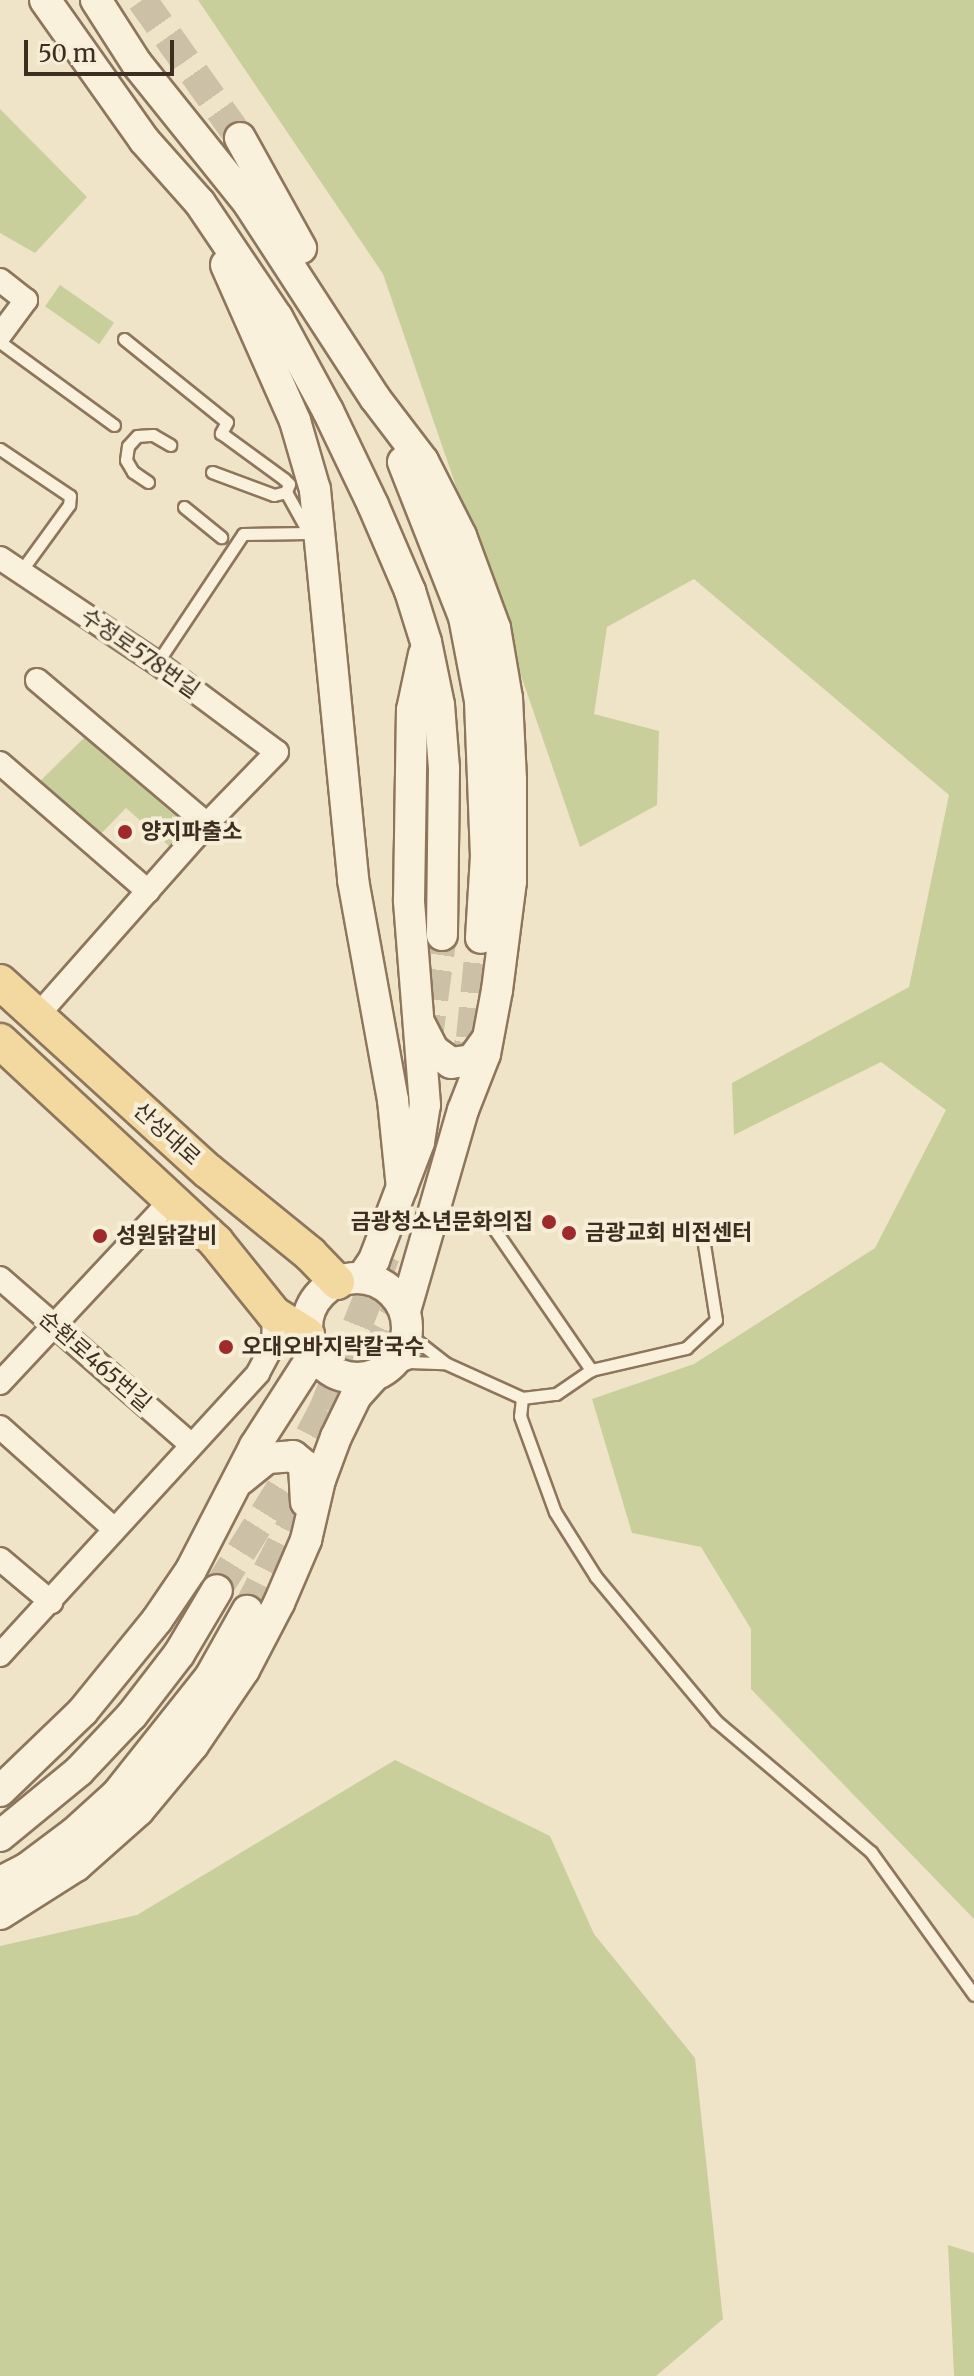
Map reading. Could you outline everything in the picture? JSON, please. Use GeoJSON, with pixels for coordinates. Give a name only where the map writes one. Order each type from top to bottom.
{"type":"FeatureCollection","features":[{"type":"Feature","properties":{"kind":"main road"},"geometry":{"type":"LineString","coordinates":[[45,0],[144,140],[200,203],[277,317],[328,411],[385,534],[426,642],[439,705],[444,768],[442,935]]}},
{"type":"Feature","properties":{"kind":"main road"},"geometry":{"type":"LineString","coordinates":[[0,1914],[76,1866],[139,1810],[193,1745],[244,1670],[279,1603],[306,1540],[320,1480],[356,1396],[401,1354],[406,1319],[463,1110],[485,1054],[511,881],[507,698],[495,628],[461,536],[423,461],[375,398],[249,204],[137,64],[96,0]]}},
{"type":"Feature","properties":{"kind":"main road"},"geometry":{"type":"LineString","coordinates":[[240,138],[300,247],[325,318]]}},
{"type":"Feature","properties":{"kind":"main road"},"geometry":{"type":"LineString","coordinates":[[200,203],[295,421],[315,490],[353,880],[393,1100],[402,1188]]}},
{"type":"Feature","properties":{"kind":"main road"},"geometry":{"type":"LineString","coordinates":[[375,398],[434,534],[464,617],[470,645],[480,701],[486,856],[481,938]]}},
{"type":"Feature","properties":{"kind":"main road"},"geometry":{"type":"LineString","coordinates":[[0,1791],[83,1711],[157,1620],[191,1570],[310,1345],[313,1304],[323,1291],[350,1280],[374,1260],[402,1188],[419,1142],[425,1105],[409,900],[409,799],[412,710],[426,642]]}},
{"type":"Feature","properties":{"kind":"main road","name":"산성대로"},"geometry":{"type":"LineString","coordinates":[[0,982],[208,1171],[350,1280]]}},
{"type":"Feature","properties":{"kind":"main road"},"geometry":{"type":"LineString","coordinates":[[418,1021],[433,1050],[451,1063],[472,1060],[488,1036]]}},
{"type":"Feature","properties":{"kind":"main road","name":"산성대로"},"geometry":{"type":"LineString","coordinates":[[5,1053],[172,1199],[216,1242],[274,1314],[310,1345]]}},
{"type":"Feature","properties":{"kind":"main road"},"geometry":{"type":"LineString","coordinates":[[350,1280],[388,1288],[406,1319]]}},
{"type":"Feature","properties":{"kind":"main road"},"geometry":{"type":"LineString","coordinates":[[310,1345],[325,1368],[340,1376],[357,1379],[377,1375]]}},
{"type":"Feature","properties":{"kind":"main road"},"geometry":{"type":"LineString","coordinates":[[238,1483],[267,1458],[293,1456],[304,1465],[306,1540]]}},
{"type":"Feature","properties":{"kind":"main road"},"geometry":{"type":"LineString","coordinates":[[0,1836],[79,1771],[132,1715],[179,1654],[217,1590]]}},
{"type":"Feature","properties":{"kind":"main road"},"geometry":{"type":"LineString","coordinates":[[0,1882],[26,1869],[74,1833],[117,1794],[210,1677],[247,1611]]}},
{"type":"Feature","properties":{"kind":"street"},"geometry":{"type":"LineString","coordinates":[[0,280],[26,300],[0,335]]}},
{"type":"Feature","properties":{"kind":"street","name":"수정로578번길"},"geometry":{"type":"LineString","coordinates":[[0,558],[157,663],[277,752],[207,824]]}},
{"type":"Feature","properties":{"kind":"street"},"geometry":{"type":"LineString","coordinates":[[37,680],[207,824],[38,1015]]}},
{"type":"Feature","properties":{"kind":"street"},"geometry":{"type":"LineString","coordinates":[[0,763],[148,891]]}},
{"type":"Feature","properties":{"kind":"street"},"geometry":{"type":"LineString","coordinates":[[0,1383],[172,1199]]}},
{"type":"Feature","properties":{"kind":"street","name":"순환로465번길"},"geometry":{"type":"LineString","coordinates":[[0,1278],[190,1444]]}},
{"type":"Feature","properties":{"kind":"street"},"geometry":{"type":"LineString","coordinates":[[0,1655],[258,1373],[273,1345],[274,1314]]}},
{"type":"Feature","properties":{"kind":"street"},"geometry":{"type":"LineString","coordinates":[[0,1427],[113,1528]]}},
{"type":"Feature","properties":{"kind":"street"},"geometry":{"type":"LineString","coordinates":[[0,1559],[51,1602]]}},
{"type":"Feature","properties":{"kind":"lane"},"geometry":{"type":"LineString","coordinates":[[124,339],[227,422],[221,433],[284,479],[289,484],[286,492]]}},
{"type":"Feature","properties":{"kind":"lane"},"geometry":{"type":"LineString","coordinates":[[0,342],[114,425]]}},
{"type":"Feature","properties":{"kind":"lane"},"geometry":{"type":"LineString","coordinates":[[148,482],[133,472],[126,460],[128,446],[137,436],[153,435],[170,445]]}},
{"type":"Feature","properties":{"kind":"lane"},"geometry":{"type":"LineString","coordinates":[[0,449],[70,496],[69,505],[21,571]]}},
{"type":"Feature","properties":{"kind":"lane"},"geometry":{"type":"LineString","coordinates":[[212,472],[274,495],[286,492]]}},
{"type":"Feature","properties":{"kind":"lane"},"geometry":{"type":"LineString","coordinates":[[286,492],[301,514],[324,590]]}},
{"type":"Feature","properties":{"kind":"lane"},"geometry":{"type":"LineString","coordinates":[[184,507],[221,537]]}},
{"type":"Feature","properties":{"kind":"lane"},"geometry":{"type":"LineString","coordinates":[[157,663],[243,534],[308,533]]}},
{"type":"Feature","properties":{"kind":"lane"},"geometry":{"type":"LineString","coordinates":[[486,1217],[591,1370]]}},
{"type":"Feature","properties":{"kind":"lane"},"geometry":{"type":"LineString","coordinates":[[406,1319],[416,1340],[445,1363],[522,1398],[556,1394],[591,1370],[686,1348],[716,1320],[703,1238]]}},
{"type":"Feature","properties":{"kind":"lane"},"geometry":{"type":"LineString","coordinates":[[377,1375],[409,1362],[445,1363]]}},
{"type":"Feature","properties":{"kind":"lane"},"geometry":{"type":"LineString","coordinates":[[522,1398],[520,1416],[555,1512],[596,1577],[716,1721],[871,1852],[974,1995]]}},
{"type":"Feature","properties":{"kind":"green space"},"geometry":{"type":"Polygon","coordinates":[[[198,0],[974,0],[974,1919],[751,1689],[751,1629],[701,1547],[632,1533],[592,1399],[694,1364],[875,1248],[946,1110],[881,1062],[734,1135],[732,1083],[909,987],[949,795],[694,579],[607,627],[594,714],[659,731],[657,805],[580,847],[383,274],[198,0]]]}},
{"type":"Feature","properties":{"kind":"green space"},"geometry":{"type":"Polygon","coordinates":[[[0,109],[87,197],[35,253],[0,233],[0,109]]]}},
{"type":"Feature","properties":{"kind":"green space"},"geometry":{"type":"Polygon","coordinates":[[[60,285],[114,323],[99,344],[45,306],[60,285]]]}},
{"type":"Feature","properties":{"kind":"green space"},"geometry":{"type":"Polygon","coordinates":[[[85,737],[186,825],[169,846],[126,808],[97,838],[35,786],[85,737]]]}},
{"type":"Feature","properties":{"kind":"green space"},"geometry":{"type":"Polygon","coordinates":[[[395,1760],[550,1836],[594,1934],[695,2058],[723,2319],[656,2376],[0,2376],[0,1946],[137,1915],[395,1760]]]}},
{"type":"Feature","properties":{"kind":"green space"},"geometry":{"type":"Polygon","coordinates":[[[948,2245],[974,2253],[974,2376],[954,2376],[948,2245]]]}},
{"type":"Feature","properties":{"kind":"tunnel"},"geometry":{"type":"LineString","coordinates":[[142,0],[240,138]]}},
{"type":"Feature","properties":{"kind":"tunnel"},"geometry":{"type":"LineString","coordinates":[[427,1044],[442,935]]}},
{"type":"Feature","properties":{"kind":"tunnel"},"geometry":{"type":"LineString","coordinates":[[462,1073],[471,1038],[481,938]]}},
{"type":"Feature","properties":{"kind":"tunnel"},"geometry":{"type":"LineString","coordinates":[[217,1590],[289,1475],[324,1409],[387,1251]]}},
{"type":"Feature","properties":{"kind":"tunnel"},"geometry":{"type":"LineString","coordinates":[[356,1399],[409,1282]]}},
{"type":"Feature","properties":{"kind":"tunnel"},"geometry":{"type":"LineString","coordinates":[[247,1611],[314,1481]]}},
{"type":"Feature","properties":{"kind":"place","name":"양지파출소"},"geometry":{"type":"Point","coordinates":[125,832]}},
{"type":"Feature","properties":{"kind":"place","name":"금광청소년문화의집"},"geometry":{"type":"Point","coordinates":[549,1222]}},
{"type":"Feature","properties":{"kind":"place","name":"금광교회 비전센터"},"geometry":{"type":"Point","coordinates":[569,1233]}},
{"type":"Feature","properties":{"kind":"place","name":"성원닭갈비"},"geometry":{"type":"Point","coordinates":[100,1236]}},
{"type":"Feature","properties":{"kind":"place","name":"오대오바지락칼국수"},"geometry":{"type":"Point","coordinates":[226,1347]}}]}
